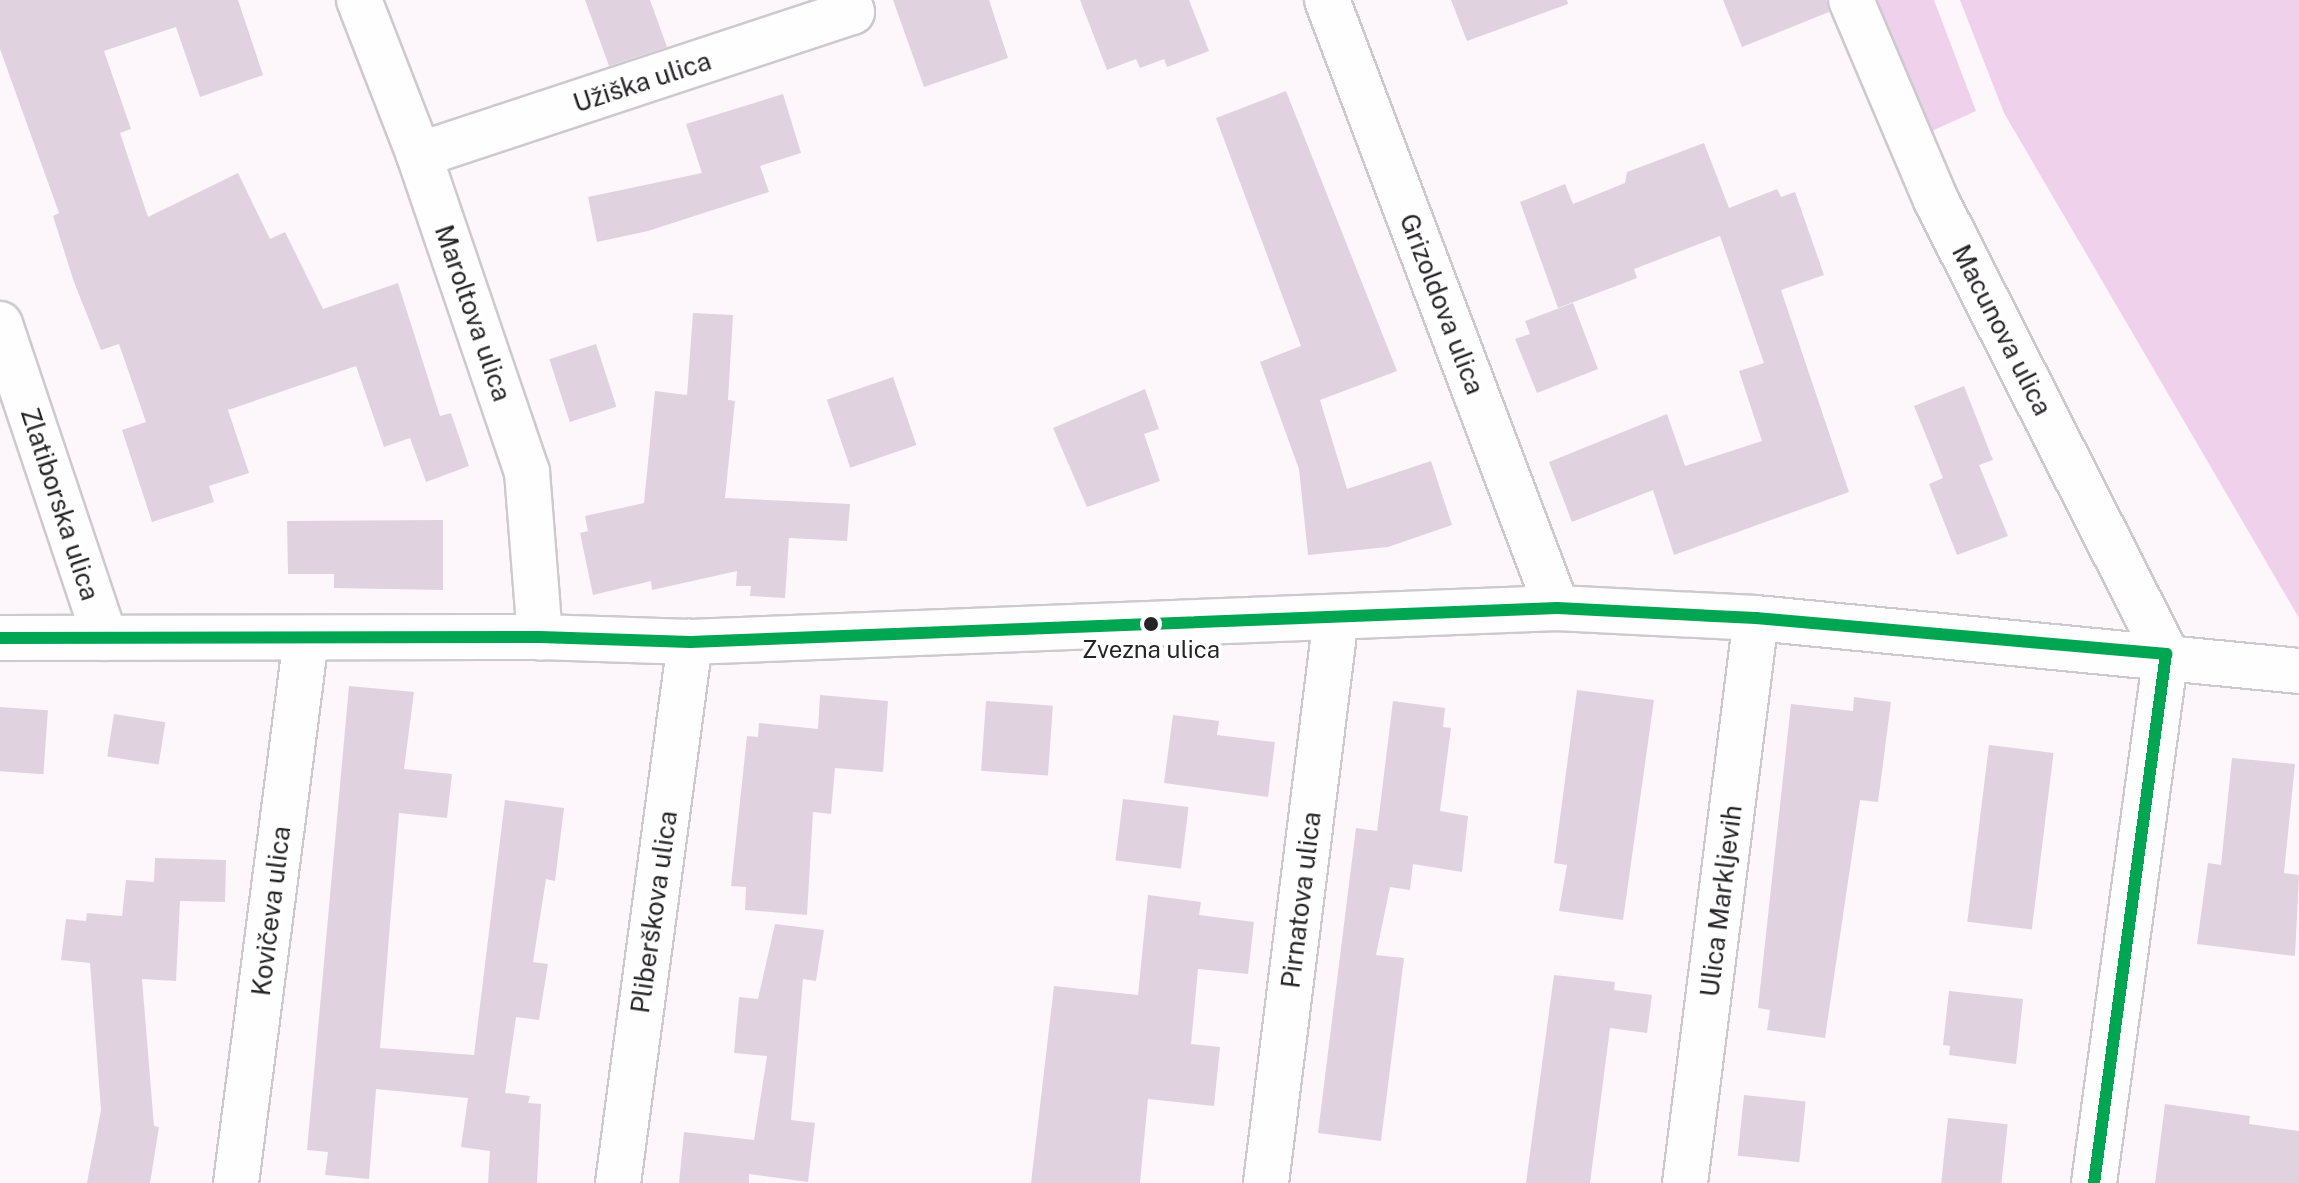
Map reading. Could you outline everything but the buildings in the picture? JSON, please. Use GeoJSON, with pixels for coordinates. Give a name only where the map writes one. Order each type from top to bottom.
{"type":"FeatureCollection","features":[{"type":"Feature","properties":{"kind":"street","name":"Maroltova ulica"},"geometry":{"type":"LineString","coordinates":[[359,0],[419,155],[527,472],[540,637]]}},
{"type":"Feature","properties":{"kind":"street","name":"Užiška ulica"},"geometry":{"type":"LineString","coordinates":[[419,155],[852,12],[848,0]]}},
{"type":"Feature","properties":{"kind":"street","name":"Grizoldova ulica"},"geometry":{"type":"LineString","coordinates":[[1327,0],[1557,608]]}},
{"type":"Feature","properties":{"kind":"street","name":"Macunova ulica"},"geometry":{"type":"LineString","coordinates":[[1851,0],[1936,200],[2166,654]]}},
{"type":"Feature","properties":{"kind":"street","name":"Zlatiborska ulica"},"geometry":{"type":"LineString","coordinates":[[0,324],[105,638]]}},
{"type":"Feature","properties":{"kind":"street"},"geometry":{"type":"LineString","coordinates":[[0,638],[540,637],[690,642],[1557,608],[1756,618],[2166,654],[2299,671]]}},
{"type":"Feature","properties":{"kind":"street","name":"Pirnatova ulica"},"geometry":{"type":"LineString","coordinates":[[1266,1183],[1336,617]]}},
{"type":"Feature","properties":{"kind":"street","name":"Ulica Markljevih"},"geometry":{"type":"LineString","coordinates":[[1685,1183],[1756,618]]}},
{"type":"Feature","properties":{"kind":"street","name":"Kovičeva ulica"},"geometry":{"type":"LineString","coordinates":[[236,1183],[306,639]]}},
{"type":"Feature","properties":{"kind":"street","name":"Pliberškova ulica"},"geometry":{"type":"LineString","coordinates":[[618,1183],[690,642]]}},
{"type":"Feature","properties":{"kind":"street"},"geometry":{"type":"LineString","coordinates":[[2094,1183],[2166,654]]}},
{"type":"Feature","properties":{"kind":"shaded area"},"geometry":{"type":"Polygon","coordinates":[[[1856,0],[1934,0],[1976,111],[1910,141],[1856,0]]]}},
{"type":"Feature","properties":{"kind":"shaded area"},"geometry":{"type":"Polygon","coordinates":[[[1960,0],[2299,0],[2299,618],[2004,113],[1960,0]]]}},
{"type":"Feature","properties":{"kind":"transit line"},"geometry":{"type":"LineString","coordinates":[[0,638],[540,637],[690,642],[1557,608],[1756,618],[2166,654]]}},
{"type":"Feature","properties":{"kind":"transit line"},"geometry":{"type":"LineString","coordinates":[[2094,1183],[2166,654]]}},
{"type":"Feature","properties":{"kind":"place","name":"Zvezna ulica"},"geometry":{"type":"Point","coordinates":[1151,624]}}]}
